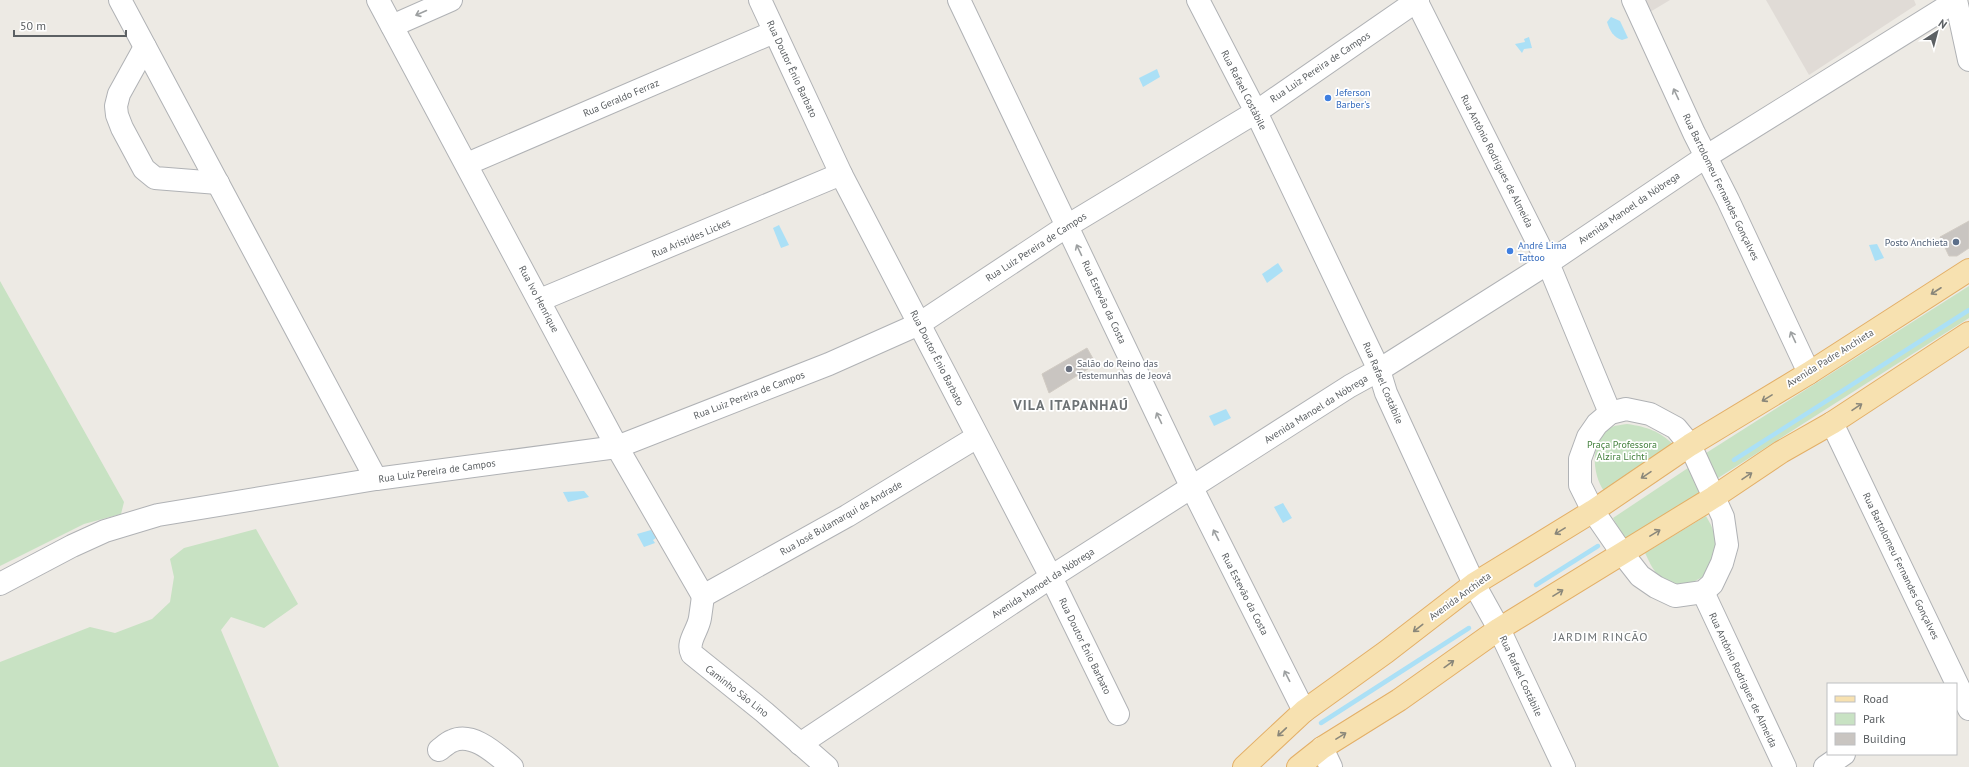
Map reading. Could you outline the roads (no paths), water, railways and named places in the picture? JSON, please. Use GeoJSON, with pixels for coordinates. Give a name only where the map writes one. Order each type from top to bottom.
{"type":"FeatureCollection","features":[{"type":"Feature","properties":{"kind":"main road","name":"Avenida Padre Anchieta"},"geometry":{"type":"LineString","coordinates":[[1690,445],[1809,373],[1969,270]]}},
{"type":"Feature","properties":{"kind":"main road"},"geometry":{"type":"LineString","coordinates":[[1298,767],[1327,757],[1399,700],[1499,629],[1714,497],[1781,452],[1832,423],[1969,333]]}},
{"type":"Feature","properties":{"kind":"main road","name":"Avenida Anchieta"},"geometry":{"type":"LineString","coordinates":[[1244,767],[1304,711],[1386,652],[1474,584],[1593,511],[1690,445]]}},
{"type":"Feature","properties":{"kind":"street"},"geometry":{"type":"LineString","coordinates":[[120,0],[376,479]]}},
{"type":"Feature","properties":{"kind":"street","name":"Rua Ivo Henrique"},"geometry":{"type":"LineString","coordinates":[[378,0],[540,300],[617,447],[703,596]]}},
{"type":"Feature","properties":{"kind":"street"},"geometry":{"type":"LineString","coordinates":[[392,26],[451,0]]}},
{"type":"Feature","properties":{"kind":"street","name":"Rua Doutor Ênio Barbato"},"geometry":{"type":"LineString","coordinates":[[760,0],[841,174],[1051,577],[1118,714]]}},
{"type":"Feature","properties":{"kind":"street","name":"Rua Estevão da Costa"},"geometry":{"type":"LineString","coordinates":[[959,0],[1192,488],[1304,711]]}},
{"type":"Feature","properties":{"kind":"street","name":"Rua Rafael Costábile"},"geometry":{"type":"LineString","coordinates":[[1198,0],[1256,112],[1379,370],[1386,393],[1474,584],[1499,629],[1564,767]]}},
{"type":"Feature","properties":{"kind":"street","name":"Rua Luiz Pereira de Campos"},"geometry":{"type":"LineString","coordinates":[[0,584],[72,546],[105,531],[158,515],[376,479],[617,447],[829,364],[919,324],[1068,226],[1256,112],[1417,0]]}},
{"type":"Feature","properties":{"kind":"street","name":"Rua Antônio Rodrigues de Almeida"},"geometry":{"type":"LineString","coordinates":[[1417,0],[1548,263],[1610,413]]}},
{"type":"Feature","properties":{"kind":"street","name":"Rua Bartolomeu Fernandes Gonçalves"},"geometry":{"type":"LineString","coordinates":[[1633,0],[1694,133],[1707,156],[1809,373]]}},
{"type":"Feature","properties":{"kind":"street"},"geometry":{"type":"LineString","coordinates":[[1956,0],[1969,60]]}},
{"type":"Feature","properties":{"kind":"street","name":"Avenida Manoel da Nóbrega"},"geometry":{"type":"LineString","coordinates":[[800,744],[1051,577],[1350,386],[1379,370],[1548,263],[1707,156],[1956,0]]}},
{"type":"Feature","properties":{"kind":"street","name":"Rua Geraldo Ferraz"},"geometry":{"type":"LineString","coordinates":[[467,164],[774,32]]}},
{"type":"Feature","properties":{"kind":"street"},"geometry":{"type":"LineString","coordinates":[[145,47],[119,94],[116,106],[116,115],[144,169],[154,178],[218,183]]}},
{"type":"Feature","properties":{"kind":"street","name":"Rua Aristides Lickes"},"geometry":{"type":"LineString","coordinates":[[540,300],[841,174]]}},
{"type":"Feature","properties":{"kind":"street"},"geometry":{"type":"LineString","coordinates":[[1626,409],[1650,414],[1676,428],[1690,445],[1723,517],[1727,545],[1722,563],[1712,584],[1702,592],[1675,596],[1656,587],[1640,576],[1622,553],[1593,511],[1580,485],[1580,459],[1588,437],[1597,424],[1610,413],[1626,409]]}},
{"type":"Feature","properties":{"kind":"street","name":"Rua Bartolomeu Fernandes Gonçalves"},"geometry":{"type":"LineString","coordinates":[[1832,423],[1957,678],[1969,709]]}},
{"type":"Feature","properties":{"kind":"street","name":"Rua José Bulamarqui de Andrade"},"geometry":{"type":"LineString","coordinates":[[703,596],[847,516],[977,437]]}},
{"type":"Feature","properties":{"kind":"street","name":"Rua Antônio Rodrigues de Almeida"},"geometry":{"type":"LineString","coordinates":[[1702,592],[1784,767]]}},
{"type":"Feature","properties":{"kind":"street","name":"Caminho São Lino"},"geometry":{"type":"LineString","coordinates":[[703,596],[698,627],[690,643],[689,649],[692,654],[764,712],[827,767]]}},
{"type":"Feature","properties":{"kind":"street"},"geometry":{"type":"LineString","coordinates":[[439,750],[451,741],[463,738],[483,745],[512,767]]}},
{"type":"Feature","properties":{"kind":"street"},"geometry":{"type":"LineString","coordinates":[[1825,767],[1843,755]]}},
{"type":"Feature","properties":{"kind":"water"},"geometry":{"type":"Polygon","coordinates":[[[1611,17],[1620,21],[1628,38],[1622,40],[1612,33],[1607,22],[1611,17]]]}},
{"type":"Feature","properties":{"kind":"water"},"geometry":{"type":"Polygon","coordinates":[[[1529,37],[1532,48],[1524,49],[1522,53],[1515,44],[1525,42],[1524,39],[1529,37]]]}},
{"type":"Feature","properties":{"kind":"water"},"geometry":{"type":"Polygon","coordinates":[[[1157,69],[1160,77],[1143,87],[1139,78],[1157,69]]]}},
{"type":"Feature","properties":{"kind":"water"},"geometry":{"type":"Polygon","coordinates":[[[779,225],[789,245],[781,248],[773,228],[779,225]]]}},
{"type":"Feature","properties":{"kind":"water"},"geometry":{"type":"Polygon","coordinates":[[[1877,244],[1884,258],[1875,261],[1869,245],[1877,244]]]}},
{"type":"Feature","properties":{"kind":"water"},"geometry":{"type":"Polygon","coordinates":[[[1278,263],[1283,271],[1267,283],[1262,274],[1278,263]]]}},
{"type":"Feature","properties":{"kind":"water"},"geometry":{"type":"Polygon","coordinates":[[[1226,409],[1231,418],[1214,426],[1209,416],[1226,409]]]}},
{"type":"Feature","properties":{"kind":"water"},"geometry":{"type":"Polygon","coordinates":[[[584,491],[589,497],[568,502],[563,492],[584,491]]]}},
{"type":"Feature","properties":{"kind":"water"},"geometry":{"type":"Polygon","coordinates":[[[1283,503],[1292,518],[1283,523],[1274,507],[1283,503]]]}},
{"type":"Feature","properties":{"kind":"water"},"geometry":{"type":"Polygon","coordinates":[[[651,530],[656,538],[653,540],[655,543],[644,547],[637,534],[651,530]]]}},
{"type":"Feature","properties":{"kind":"waterway"},"geometry":{"type":"LineString","coordinates":[[1734,460],[1969,310]]}},
{"type":"Feature","properties":{"kind":"waterway"},"geometry":{"type":"LineString","coordinates":[[1536,585],[1598,546]]}},
{"type":"Feature","properties":{"kind":"waterway"},"geometry":{"type":"LineString","coordinates":[[1321,723],[1469,628]]}},
{"type":"Feature","properties":{"kind":"place","name":"Jeferson Barber's"},"geometry":{"type":"Point","coordinates":[1328,98]}},
{"type":"Feature","properties":{"kind":"place","name":"Posto Anchieta"},"geometry":{"type":"Point","coordinates":[1956,242]}},
{"type":"Feature","properties":{"kind":"place","name":"André Lima Tattoo"},"geometry":{"type":"Point","coordinates":[1510,251]}},
{"type":"Feature","properties":{"kind":"place","name":"Salão do Reino das Testemunhas de Jeová"},"geometry":{"type":"Point","coordinates":[1069,369]}},
{"type":"Feature","properties":{"kind":"district","name":"VILA ITAPANHAÚ"},"geometry":{"type":"Point","coordinates":[1071,405]}},
{"type":"Feature","properties":{"kind":"district","name":"JARDIM RINCÃO"},"geometry":{"type":"Point","coordinates":[1601,636]}},
{"type":"Feature","properties":{"kind":"park label","name":"Praça Professora Alzira Lichti"},"geometry":{"type":"Point","coordinates":[1622,450]}}]}
